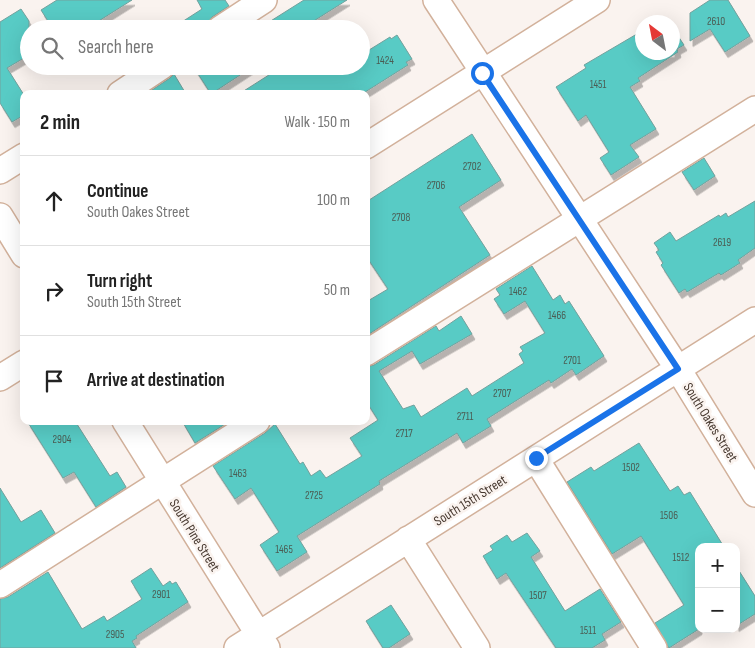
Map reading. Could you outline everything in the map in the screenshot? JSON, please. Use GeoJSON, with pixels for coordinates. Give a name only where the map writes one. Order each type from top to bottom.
{"type":"FeatureCollection","features":[{"type":"Feature","properties":{"kind":"street"},"geometry":{"type":"LineString","coordinates":[[234,20],[264,0]]}},
{"type":"Feature","properties":{"kind":"street","name":"South Oakes Street"},"geometry":{"type":"LineString","coordinates":[[436,0],[482,73],[678,369],[755,494]]}},
{"type":"Feature","properties":{"kind":"street"},"geometry":{"type":"LineString","coordinates":[[370,143],[597,0]]}},
{"type":"Feature","properties":{"kind":"street"},"geometry":{"type":"LineString","coordinates":[[126,90],[148,75]]}},
{"type":"Feature","properties":{"kind":"street"},"geometry":{"type":"LineString","coordinates":[[370,351],[755,109]]}},
{"type":"Feature","properties":{"kind":"street"},"geometry":{"type":"LineString","coordinates":[[0,171],[20,158]]}},
{"type":"Feature","properties":{"kind":"street"},"geometry":{"type":"LineString","coordinates":[[0,216],[20,249]]}},
{"type":"Feature","properties":{"kind":"street","name":"South 15th Street"},"geometry":{"type":"LineString","coordinates":[[237,648],[263,641],[408,539],[755,320]]}},
{"type":"Feature","properties":{"kind":"street"},"geometry":{"type":"LineString","coordinates":[[0,378],[20,366]]}},
{"type":"Feature","properties":{"kind":"street","name":"South Pine Street"},"geometry":{"type":"LineString","coordinates":[[127,425],[263,641]]}},
{"type":"Feature","properties":{"kind":"street"},"geometry":{"type":"LineString","coordinates":[[0,585],[251,425]]}},
{"type":"Feature","properties":{"kind":"street"},"geometry":{"type":"LineString","coordinates":[[536,458],[654,648]]}},
{"type":"Feature","properties":{"kind":"street"},"geometry":{"type":"LineString","coordinates":[[408,539],[477,648]]}},
{"type":"Feature","properties":{"kind":"building"},"geometry":{"type":"Polygon","coordinates":[[[57,0],[132,0],[100,20],[47,20],[41,10],[57,0]]]}},
{"type":"Feature","properties":{"kind":"building"},"geometry":{"type":"Polygon","coordinates":[[[197,0],[225,0],[229,6],[210,20],[185,20],[202,9],[197,0]]]}},
{"type":"Feature","properties":{"kind":"building"},"geometry":{"type":"Polygon","coordinates":[[[304,0],[347,0],[315,20],[272,20],[304,0]]]}},
{"type":"Feature","properties":{"kind":"building"},"geometry":{"type":"Polygon","coordinates":[[[710,0],[728,0],[750,36],[725,52],[710,29],[690,41],[690,13],[710,0]]]}},
{"type":"Feature","properties":{"kind":"building"},"geometry":{"type":"Polygon","coordinates":[[[21,9],[28,20],[20,20],[20,60],[7,68],[21,90],[20,117],[12,122],[0,103],[0,22],[21,9]]]}},
{"type":"Feature","properties":{"kind":"building"},"geometry":{"type":"Polygon","coordinates":[[[397,35],[412,59],[406,62],[408,65],[368,90],[245,90],[269,75],[370,75],[370,49],[390,37],[391,39],[397,35]]]}},
{"type":"Feature","properties":{"kind":"building"},"geometry":{"type":"Polygon","coordinates":[[[635,35],[635,60],[666,60],[638,78],[640,81],[630,87],[656,129],[630,145],[639,157],[611,175],[600,158],[609,152],[586,115],[578,121],[556,87],[586,68],[584,65],[635,35]]]}},
{"type":"Feature","properties":{"kind":"building"},"geometry":{"type":"Polygon","coordinates":[[[680,39],[684,45],[680,47],[680,39]]]}},
{"type":"Feature","properties":{"kind":"building"},"geometry":{"type":"Polygon","coordinates":[[[175,75],[184,90],[152,90],[175,75]]]}},
{"type":"Feature","properties":{"kind":"building"},"geometry":{"type":"Polygon","coordinates":[[[199,75],[240,75],[217,90],[208,90],[199,75]]]}},
{"type":"Feature","properties":{"kind":"building"},"geometry":{"type":"Polygon","coordinates":[[[472,134],[501,180],[459,207],[490,255],[370,333],[370,300],[388,289],[370,262],[370,199],[472,134]]]}},
{"type":"Feature","properties":{"kind":"building"},"geometry":{"type":"Polygon","coordinates":[[[704,158],[715,176],[694,190],[682,172],[704,158]]]}},
{"type":"Feature","properties":{"kind":"building"},"geometry":{"type":"Polygon","coordinates":[[[755,201],[755,248],[738,260],[740,263],[721,275],[719,273],[687,292],[685,289],[679,293],[661,265],[663,263],[656,252],[659,250],[654,243],[670,232],[676,241],[719,215],[720,217],[726,213],[728,217],[755,201]]]}},
{"type":"Feature","properties":{"kind":"building"},"geometry":{"type":"Polygon","coordinates":[[[532,266],[553,300],[560,295],[565,304],[569,301],[604,356],[576,375],[572,369],[551,383],[549,380],[487,419],[491,426],[463,443],[457,433],[379,481],[380,484],[297,536],[307,552],[277,571],[260,545],[279,532],[251,488],[235,499],[213,466],[276,425],[300,464],[303,462],[311,476],[320,470],[326,478],[362,456],[350,438],[378,420],[370,407],[370,366],[436,326],[439,331],[461,316],[472,334],[420,364],[412,351],[379,371],[403,409],[414,405],[421,417],[467,388],[472,396],[524,363],[519,354],[523,351],[520,347],[545,333],[525,301],[504,314],[494,299],[500,295],[496,289],[532,266]]]}},
{"type":"Feature","properties":{"kind":"building"},"geometry":{"type":"Polygon","coordinates":[[[30,425],[78,425],[110,476],[117,472],[126,487],[96,507],[74,472],[63,478],[30,425]]]}},
{"type":"Feature","properties":{"kind":"building"},"geometry":{"type":"Polygon","coordinates":[[[184,425],[224,425],[195,443],[184,425]]]}},
{"type":"Feature","properties":{"kind":"building"},"geometry":{"type":"Polygon","coordinates":[[[639,443],[670,491],[678,486],[684,495],[690,492],[722,543],[695,543],[695,632],[669,648],[655,623],[684,605],[641,536],[612,554],[567,482],[591,467],[594,471],[639,443]]]}},
{"type":"Feature","properties":{"kind":"building"},"geometry":{"type":"Polygon","coordinates":[[[0,488],[21,522],[41,510],[55,533],[0,568],[0,488]]]}},
{"type":"Feature","properties":{"kind":"building"},"geometry":{"type":"Polygon","coordinates":[[[527,533],[540,551],[531,557],[565,611],[600,589],[621,622],[602,634],[605,640],[592,648],[556,648],[506,573],[497,579],[483,556],[493,550],[490,546],[507,535],[512,542],[527,533]]]}},
{"type":"Feature","properties":{"kind":"building"},"geometry":{"type":"Polygon","coordinates":[[[151,568],[163,586],[170,581],[172,584],[176,582],[188,602],[136,636],[137,638],[132,641],[136,648],[0,648],[0,599],[8,597],[48,572],[82,629],[104,616],[107,621],[142,599],[131,581],[151,568]]]}},
{"type":"Feature","properties":{"kind":"building"},"geometry":{"type":"Polygon","coordinates":[[[740,572],[755,596],[755,614],[740,623],[740,572]]]}},
{"type":"Feature","properties":{"kind":"building"},"geometry":{"type":"Polygon","coordinates":[[[391,605],[410,634],[389,648],[383,648],[366,621],[391,605]]]}},
{"type":"Feature","properties":{"kind":"route"},"geometry":{"type":"LineString","coordinates":[[482,73],[678,369],[536,458]]}}]}
